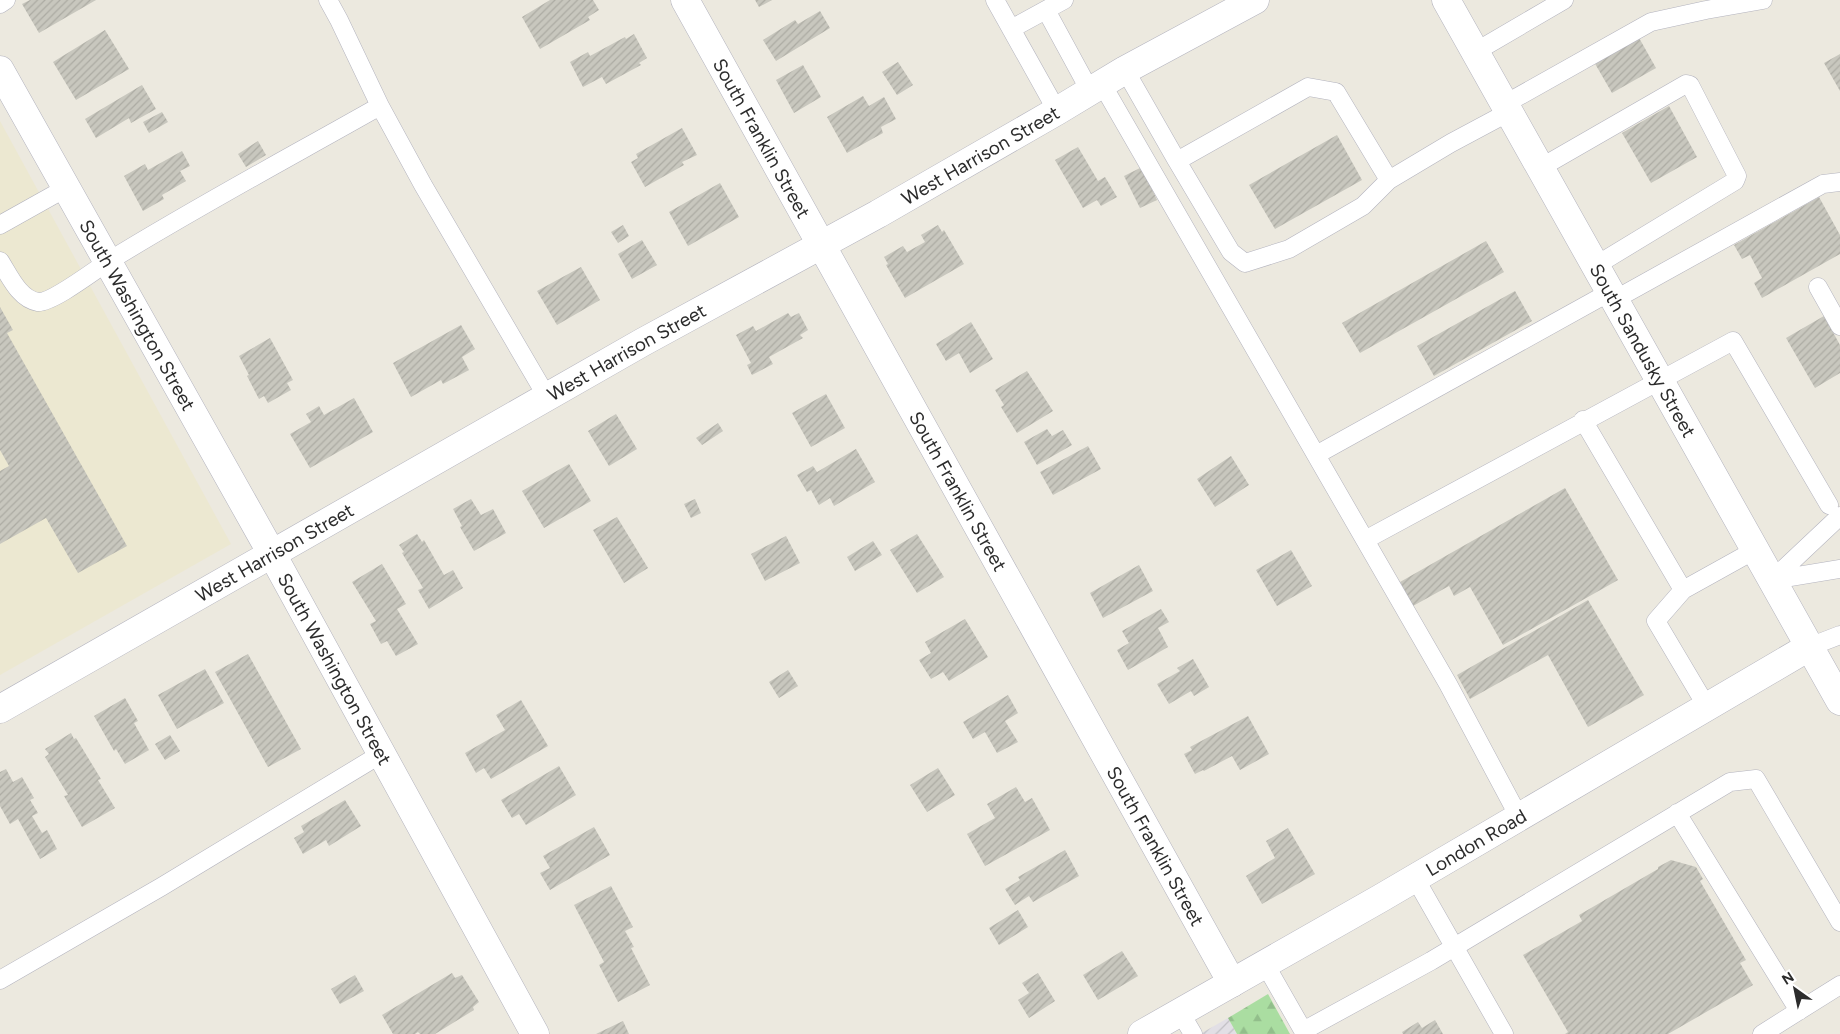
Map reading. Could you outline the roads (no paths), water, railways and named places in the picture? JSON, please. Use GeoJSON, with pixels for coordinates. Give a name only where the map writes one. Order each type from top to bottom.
{"type":"FeatureCollection","features":[{"type":"Feature","properties":{"kind":"street","name":"South Franklin Street"},"geometry":{"type":"LineString","coordinates":[[685,0],[1232,983]]}},
{"type":"Feature","properties":{"kind":"street","name":"West Harrison Street"},"geometry":{"type":"LineString","coordinates":[[0,709],[547,397],[1057,111],[1125,70],[1256,0]]}},
{"type":"Feature","properties":{"kind":"street","name":"South Sandusky Street"},"geometry":{"type":"LineString","coordinates":[[1446,0],[1840,701]]}},
{"type":"Feature","properties":{"kind":"street","name":"South Washington Street"},"geometry":{"type":"LineString","coordinates":[[0,70],[272,554],[535,1034]]}},
{"type":"Feature","properties":{"kind":"street","name":"London Road"},"geometry":{"type":"LineString","coordinates":[[1142,1034],[1187,1023],[1232,983],[1809,647]]}},
{"type":"Feature","properties":{"kind":"lane"},"geometry":{"type":"LineString","coordinates":[[0,4],[6,0]]}},
{"type":"Feature","properties":{"kind":"lane"},"geometry":{"type":"LineString","coordinates":[[328,0],[380,106],[423,186],[547,397]]}},
{"type":"Feature","properties":{"kind":"lane"},"geometry":{"type":"LineString","coordinates":[[995,0],[1057,111]]}},
{"type":"Feature","properties":{"kind":"lane"},"geometry":{"type":"LineString","coordinates":[[1011,28],[1064,0]]}},
{"type":"Feature","properties":{"kind":"lane"},"geometry":{"type":"LineString","coordinates":[[1476,52],[1564,0]]}},
{"type":"Feature","properties":{"kind":"lane"},"geometry":{"type":"LineString","coordinates":[[1125,70],[1231,252],[1245,263],[1289,249],[1364,206],[1389,180],[1651,22],[1763,0]]}},
{"type":"Feature","properties":{"kind":"lane"},"geometry":{"type":"LineString","coordinates":[[1046,10],[1096,88],[1316,455],[1448,684],[1519,817]]}},
{"type":"Feature","properties":{"kind":"lane"},"geometry":{"type":"LineString","coordinates":[[1540,168],[1686,84],[1690,85],[1737,176],[1735,181],[1595,266]]}},
{"type":"Feature","properties":{"kind":"lane"},"geometry":{"type":"LineString","coordinates":[[1177,160],[1308,87],[1336,92],[1389,180]]}},
{"type":"Feature","properties":{"kind":"lane"},"geometry":{"type":"LineString","coordinates":[[0,261],[20,292],[27,298],[38,302],[50,300],[108,261],[380,106]]}},
{"type":"Feature","properties":{"kind":"lane"},"geometry":{"type":"LineString","coordinates":[[1316,455],[1823,184],[1840,182]]}},
{"type":"Feature","properties":{"kind":"lane"},"geometry":{"type":"LineString","coordinates":[[0,225],[66,188]]}},
{"type":"Feature","properties":{"kind":"lane"},"geometry":{"type":"LineString","coordinates":[[1818,287],[1840,326]]}},
{"type":"Feature","properties":{"kind":"lane"},"geometry":{"type":"LineString","coordinates":[[1365,540],[1583,420],[1733,341],[1834,511],[1772,580]]}},
{"type":"Feature","properties":{"kind":"lane"},"geometry":{"type":"LineString","coordinates":[[1583,420],[1683,590]]}},
{"type":"Feature","properties":{"kind":"lane"},"geometry":{"type":"LineString","coordinates":[[1708,707],[1656,621],[1683,590],[1755,550]]}},
{"type":"Feature","properties":{"kind":"lane"},"geometry":{"type":"LineString","coordinates":[[1772,580],[1840,569]]}},
{"type":"Feature","properties":{"kind":"lane"},"geometry":{"type":"LineString","coordinates":[[1809,647],[1840,635]]}},
{"type":"Feature","properties":{"kind":"lane"},"geometry":{"type":"LineString","coordinates":[[0,980],[161,887],[381,754]]}},
{"type":"Feature","properties":{"kind":"lane"},"geometry":{"type":"LineString","coordinates":[[1265,964],[1304,1032],[1454,947],[1730,782],[1756,779],[1840,922]]}},
{"type":"Feature","properties":{"kind":"lane"},"geometry":{"type":"LineString","coordinates":[[1677,813],[1799,1011]]}},
{"type":"Feature","properties":{"kind":"lane"},"geometry":{"type":"LineString","coordinates":[[1415,878],[1504,1034]]}},
{"type":"Feature","properties":{"kind":"lane"},"geometry":{"type":"LineString","coordinates":[[1762,1034],[1840,986]]}}]}
